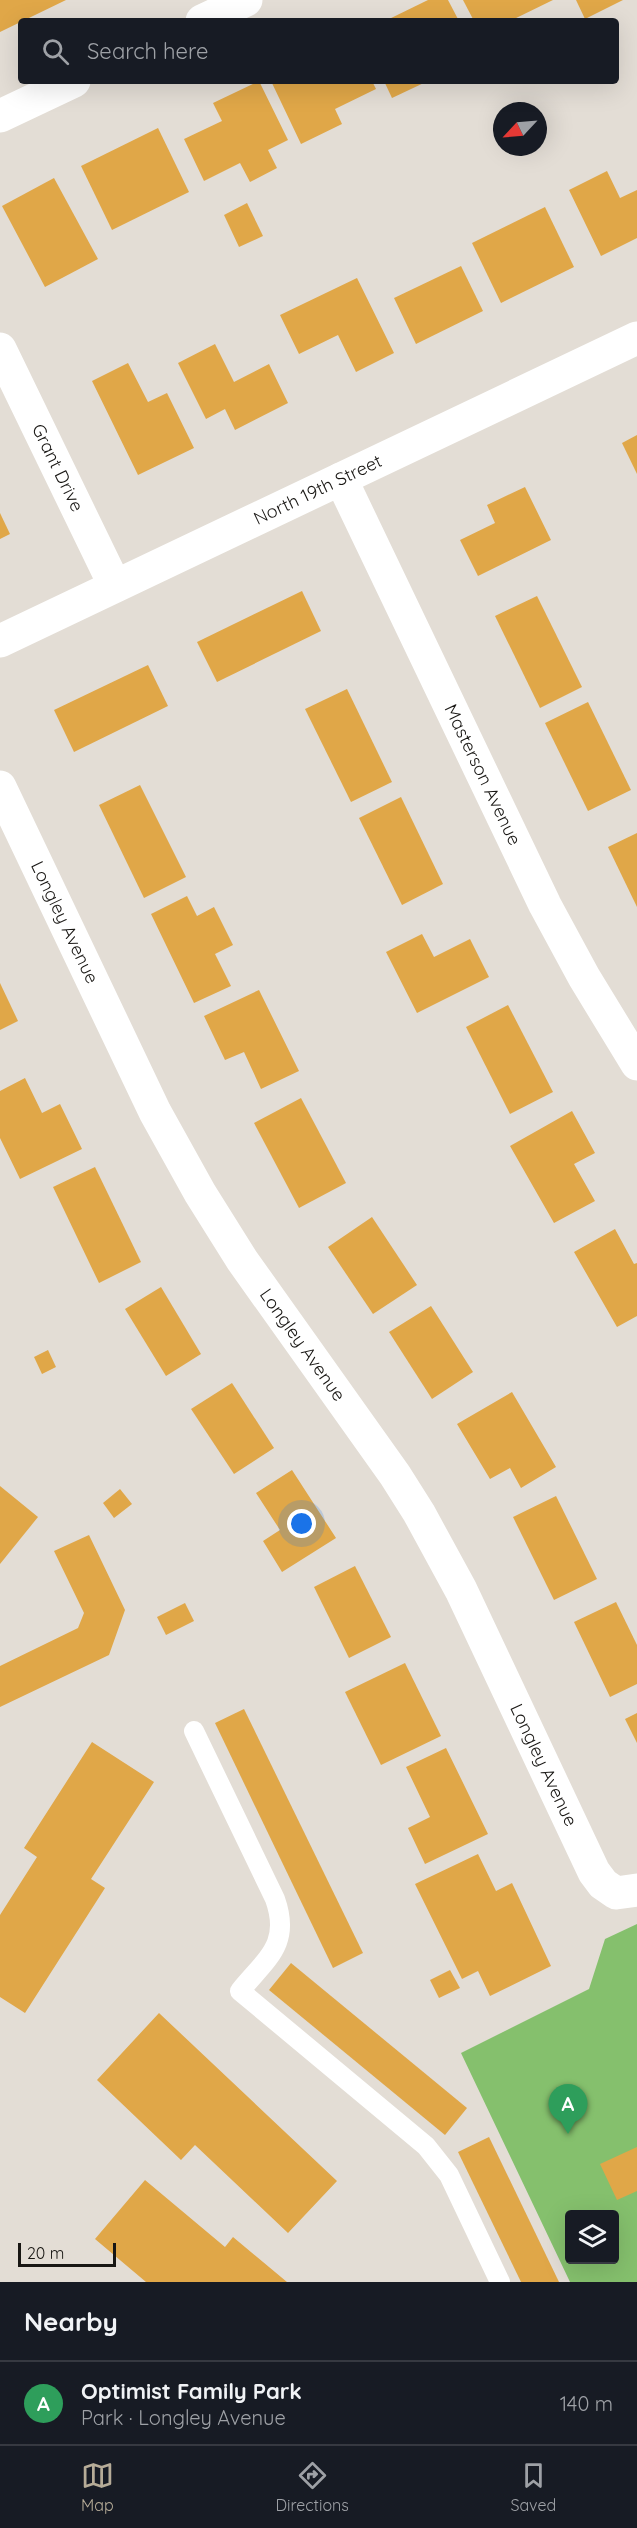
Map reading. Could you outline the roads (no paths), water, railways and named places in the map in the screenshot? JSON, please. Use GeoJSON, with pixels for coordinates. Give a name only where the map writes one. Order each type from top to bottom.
{"type":"FeatureCollection","features":[{"type":"Feature","properties":{"kind":"street"},"geometry":{"type":"LineString","coordinates":[[208,18],[246,0]]}},
{"type":"Feature","properties":{"kind":"street"},"geometry":{"type":"LineString","coordinates":[[0,116],[68,84]]}},
{"type":"Feature","properties":{"kind":"street","name":"North 19th Street"},"geometry":{"type":"LineString","coordinates":[[0,641],[637,338]]}},
{"type":"Feature","properties":{"kind":"street","name":"Grant Drive"},"geometry":{"type":"LineString","coordinates":[[0,349],[115,586]]}},
{"type":"Feature","properties":{"kind":"street","name":"Masterson Avenue"},"geometry":{"type":"LineString","coordinates":[[342,478],[545,905],[584,977],[637,1064]]}},
{"type":"Feature","properties":{"kind":"street","name":"Longley Avenue"},"geometry":{"type":"LineString","coordinates":[[0,787],[155,1112],[189,1173],[242,1260],[395,1475],[419,1513],[461,1590],[594,1872],[603,1884],[627,1892]]}},
{"type":"Feature","properties":{"kind":"lane"},"geometry":{"type":"LineString","coordinates":[[194,1731],[275,1899],[282,1924],[281,1935],[276,1946],[240,1991],[426,2146],[449,2175],[500,2282]]}},
{"type":"Feature","properties":{"kind":"place","name":"Optimist Family Park"},"geometry":{"type":"Point","coordinates":[568,2134]}}]}
